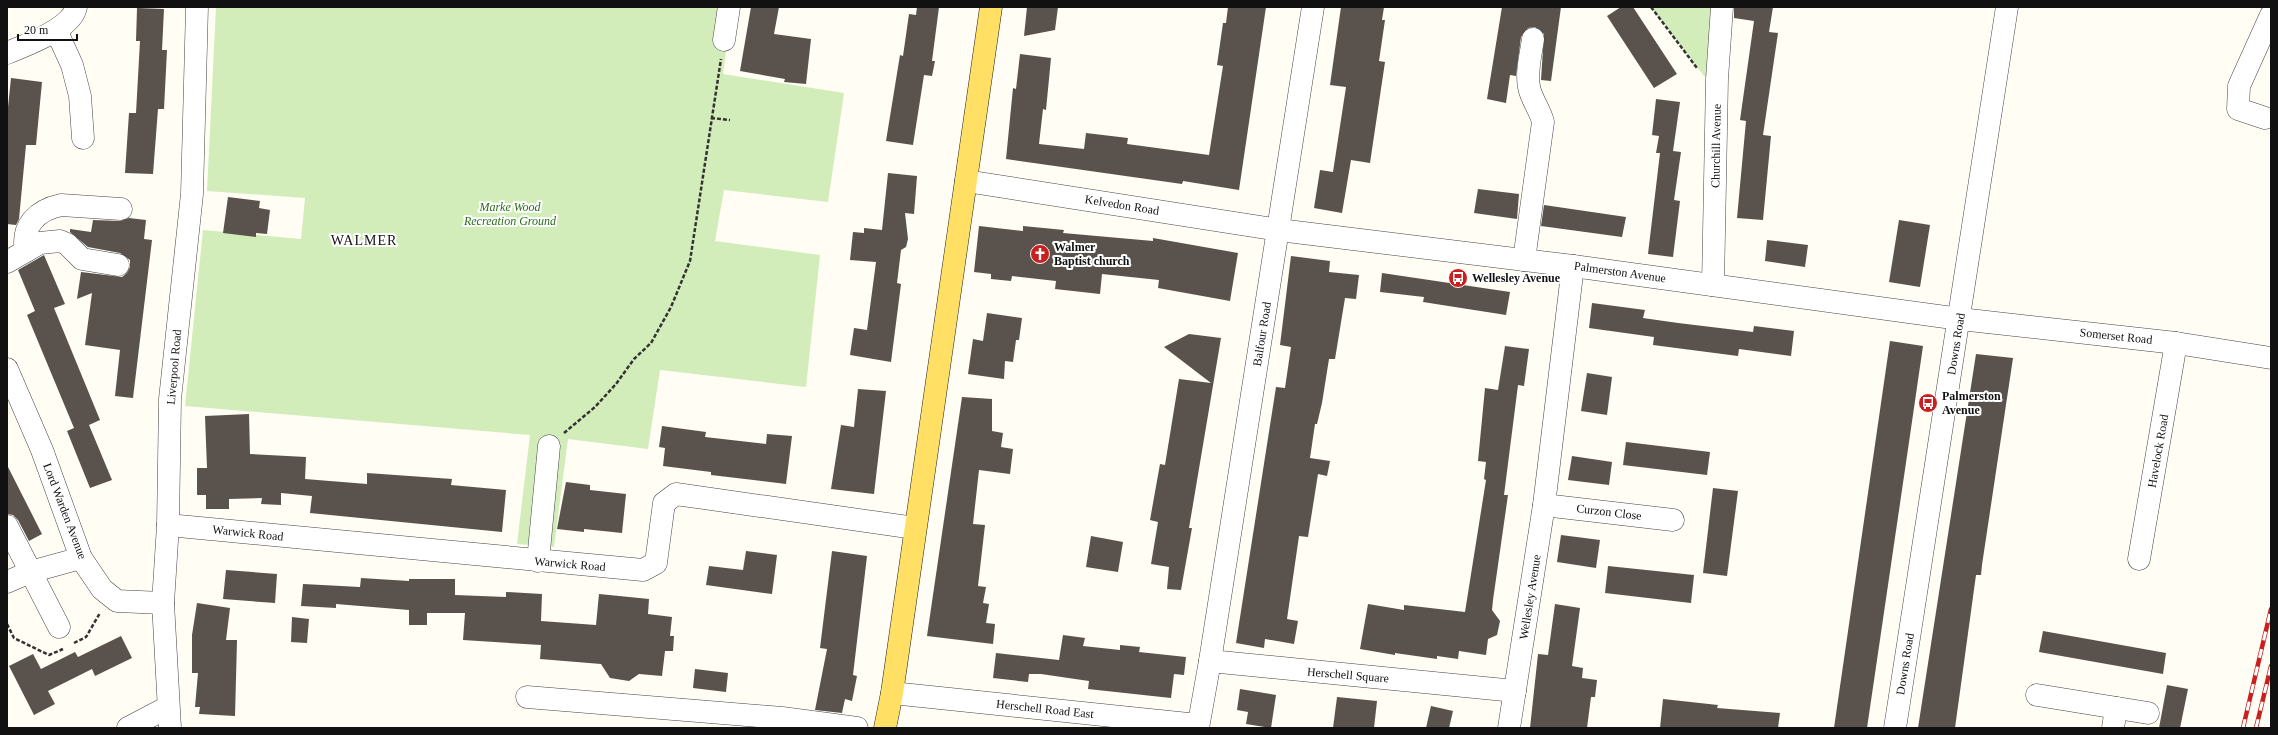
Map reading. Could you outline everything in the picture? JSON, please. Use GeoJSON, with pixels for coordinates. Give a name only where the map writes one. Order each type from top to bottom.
{"type":"FeatureCollection","features":[{"type":"Feature","properties":{"kind":"main road"},"geometry":{"type":"LineString","coordinates":[[885,728],[892,694],[991,7]]}},
{"type":"Feature","properties":{"kind":"street"},"geometry":{"type":"LineString","coordinates":[[7,54],[56,30],[75,13],[76,7]]}},
{"type":"Feature","properties":{"kind":"street","name":"Liverpool Road"},"geometry":{"type":"LineString","coordinates":[[169,718],[164,603],[168,525],[170,399],[192,194],[197,7]]}},
{"type":"Feature","properties":{"kind":"street"},"geometry":{"type":"LineString","coordinates":[[724,40],[729,7]]}},
{"type":"Feature","properties":{"kind":"street","name":"Balfour Road"},"geometry":{"type":"LineString","coordinates":[[1210,661],[1313,7]]}},
{"type":"Feature","properties":{"kind":"street","name":"Churchill Avenue"},"geometry":{"type":"LineString","coordinates":[[1713,285],[1717,79],[1722,7]]}},
{"type":"Feature","properties":{"kind":"street","name":"Downs Road"},"geometry":{"type":"LineString","coordinates":[[1895,728],[1960,319],[2007,7]]}},
{"type":"Feature","properties":{"kind":"street"},"geometry":{"type":"LineString","coordinates":[[2265,118],[2238,109],[2240,86],[2271,15]]}},
{"type":"Feature","properties":{"kind":"street"},"geometry":{"type":"LineString","coordinates":[[56,30],[72,65],[80,96],[83,138]]}},
{"type":"Feature","properties":{"kind":"street"},"geometry":{"type":"LineString","coordinates":[[1524,260],[1543,122],[1540,110],[1529,88],[1528,77],[1533,39]]}},
{"type":"Feature","properties":{"kind":"street","name":"Kelvedon Road"},"geometry":{"type":"LineString","coordinates":[[966,181],[1279,230]]}},
{"type":"Feature","properties":{"kind":"street"},"geometry":{"type":"LineString","coordinates":[[26,251],[24,239],[25,231],[37,217],[53,207],[61,205],[121,209]]}},
{"type":"Feature","properties":{"kind":"street","name":"Palmerston Avenue"},"geometry":{"type":"LineString","coordinates":[[1279,230],[1573,266],[1960,319]]}},
{"type":"Feature","properties":{"kind":"street"},"geometry":{"type":"LineString","coordinates":[[7,262],[40,244],[60,241],[67,244],[82,259],[118,265]]}},
{"type":"Feature","properties":{"kind":"street","name":"Wellesley Avenue"},"geometry":{"type":"LineString","coordinates":[[1515,691],[1544,505],[1573,266]]}},
{"type":"Feature","properties":{"kind":"street","name":"Somerset Road"},"geometry":{"type":"LineString","coordinates":[[1960,319],[2176,343],[2271,358]]}},
{"type":"Feature","properties":{"kind":"street","name":"Havelock Road"},"geometry":{"type":"LineString","coordinates":[[2139,559],[2176,343]]}},
{"type":"Feature","properties":{"kind":"street","name":"Lord Warden Avenue"},"geometry":{"type":"LineString","coordinates":[[7,369],[42,450],[81,558],[102,589],[117,601],[164,603]]}},
{"type":"Feature","properties":{"kind":"street"},"geometry":{"type":"LineString","coordinates":[[538,561],[549,446]]}},
{"type":"Feature","properties":{"kind":"street","name":"Warwick Road"},"geometry":{"type":"LineString","coordinates":[[168,525],[643,570],[656,564],[664,503],[676,494],[915,528]]}},
{"type":"Feature","properties":{"kind":"street","name":"Curzon Close"},"geometry":{"type":"LineString","coordinates":[[1544,505],[1673,520]]}},
{"type":"Feature","properties":{"kind":"street"},"geometry":{"type":"LineString","coordinates":[[7,526],[59,627]]}},
{"type":"Feature","properties":{"kind":"street"},"geometry":{"type":"LineString","coordinates":[[7,582],[30,572],[81,558]]}},
{"type":"Feature","properties":{"kind":"street"},"geometry":{"type":"LineString","coordinates":[[1198,727],[1210,661]]}},
{"type":"Feature","properties":{"kind":"street","name":"Herschell Square"},"geometry":{"type":"LineString","coordinates":[[1210,661],[1515,691]]}},
{"type":"Feature","properties":{"kind":"street"},"geometry":{"type":"LineString","coordinates":[[1509,728],[1515,691]]}},
{"type":"Feature","properties":{"kind":"street","name":"Herschell Road East"},"geometry":{"type":"LineString","coordinates":[[892,694],[1198,727]]}},
{"type":"Feature","properties":{"kind":"street"},"geometry":{"type":"LineString","coordinates":[[2037,695],[2114,718],[2148,713]]}},
{"type":"Feature","properties":{"kind":"street"},"geometry":{"type":"LineString","coordinates":[[527,697],[782,718],[857,728]]}},
{"type":"Feature","properties":{"kind":"street"},"geometry":{"type":"LineString","coordinates":[[128,728],[169,718]]}},
{"type":"Feature","properties":{"kind":"path"},"geometry":{"type":"LineString","coordinates":[[1651,7],[1704,76],[1717,79]]}},
{"type":"Feature","properties":{"kind":"path"},"geometry":{"type":"LineString","coordinates":[[549,446],[596,407],[616,384],[634,359],[650,343],[671,307],[690,262],[724,40]]}},
{"type":"Feature","properties":{"kind":"path"},"geometry":{"type":"LineString","coordinates":[[712,118],[730,120]]}},
{"type":"Feature","properties":{"kind":"green space","name":"Marke Wood Recreation Ground"},"geometry":{"type":"Polygon","coordinates":[[[216,7],[732,7],[723,74],[844,93],[828,202],[724,190],[715,241],[820,255],[806,387],[660,370],[648,449],[568,439],[554,547],[517,544],[530,435],[185,406],[203,230],[301,239],[305,198],[207,191],[216,7]]]}},
{"type":"Feature","properties":{"kind":"green space"},"geometry":{"type":"Polygon","coordinates":[[[1651,7],[1722,7],[1717,79],[1704,76],[1651,7]]]}},
{"type":"Feature","properties":{"kind":"building"},"geometry":{"type":"Polygon","coordinates":[[[751,7],[779,7],[774,34],[811,39],[806,84],[784,82],[785,79],[740,71],[751,7]]]}},
{"type":"Feature","properties":{"kind":"building"},"geometry":{"type":"Polygon","coordinates":[[[917,7],[939,7],[932,61],[935,61],[932,76],[924,75],[913,145],[886,141],[900,55],[903,56],[909,14],[916,15],[917,7]]]}},
{"type":"Feature","properties":{"kind":"building"},"geometry":{"type":"Polygon","coordinates":[[[1027,7],[1058,7],[1055,30],[1024,36],[1027,7]]]}},
{"type":"Feature","properties":{"kind":"building"},"geometry":{"type":"Polygon","coordinates":[[[1228,7],[1266,7],[1239,190],[1183,181],[1182,184],[1006,159],[1013,88],[1016,89],[1020,54],[1051,58],[1046,110],[1043,109],[1039,144],[1084,149],[1086,133],[1128,138],[1127,144],[1209,155],[1223,66],[1217,65],[1223,23],[1226,23],[1228,7]]]}},
{"type":"Feature","properties":{"kind":"building"},"geometry":{"type":"Polygon","coordinates":[[[1341,7],[1384,7],[1382,20],[1385,20],[1379,61],[1385,62],[1370,163],[1351,160],[1342,213],[1314,208],[1320,170],[1333,172],[1346,87],[1330,85],[1341,7]]]}},
{"type":"Feature","properties":{"kind":"building"},"geometry":{"type":"Polygon","coordinates":[[[1502,7],[1561,7],[1551,81],[1541,80],[1544,34],[1535,27],[1528,28],[1521,37],[1516,76],[1510,75],[1506,103],[1487,99],[1502,7]]]}},
{"type":"Feature","properties":{"kind":"building"},"geometry":{"type":"Polygon","coordinates":[[[1621,7],[1633,7],[1677,74],[1654,88],[1607,16],[1621,7]]]}},
{"type":"Feature","properties":{"kind":"building"},"geometry":{"type":"Polygon","coordinates":[[[1734,7],[1773,7],[1769,32],[1778,33],[1763,135],[1771,136],[1763,220],[1737,218],[1746,121],[1740,120],[1754,21],[1734,18],[1734,7]]]}},
{"type":"Feature","properties":{"kind":"building"},"geometry":{"type":"Polygon","coordinates":[[[137,8],[164,9],[162,50],[167,50],[164,109],[158,109],[153,174],[125,173],[129,113],[136,113],[140,41],[136,41],[137,8]]]}},
{"type":"Feature","properties":{"kind":"building"},"geometry":{"type":"Polygon","coordinates":[[[11,78],[42,82],[36,145],[26,145],[19,219],[16,225],[7,224],[7,117],[11,78]]]}},
{"type":"Feature","properties":{"kind":"building"},"geometry":{"type":"Polygon","coordinates":[[[1656,99],[1680,102],[1673,151],[1681,152],[1674,200],[1680,201],[1673,257],[1648,254],[1660,153],[1656,153],[1659,136],[1652,135],[1656,99]]]}},
{"type":"Feature","properties":{"kind":"building"},"geometry":{"type":"Polygon","coordinates":[[[888,173],[917,176],[914,214],[905,213],[908,239],[906,247],[901,250],[897,283],[901,284],[891,362],[850,355],[854,328],[867,330],[876,262],[850,260],[853,232],[864,233],[864,228],[882,230],[888,173]]]}},
{"type":"Feature","properties":{"kind":"building"},"geometry":{"type":"Polygon","coordinates":[[[1478,189],[1519,194],[1517,219],[1474,213],[1478,189]]]}},
{"type":"Feature","properties":{"kind":"building"},"geometry":{"type":"Polygon","coordinates":[[[228,197],[260,201],[259,208],[270,210],[267,234],[256,233],[256,237],[223,233],[228,197]]]}},
{"type":"Feature","properties":{"kind":"building"},"geometry":{"type":"Polygon","coordinates":[[[1544,205],[1626,217],[1622,237],[1541,226],[1544,205]]]}},
{"type":"Feature","properties":{"kind":"building"},"geometry":{"type":"Polygon","coordinates":[[[129,218],[146,220],[144,239],[152,240],[133,398],[115,396],[120,350],[85,345],[92,293],[77,299],[81,272],[122,277],[127,273],[130,267],[130,260],[120,253],[88,247],[70,232],[70,229],[91,232],[93,220],[120,221],[129,218]]]}},
{"type":"Feature","properties":{"kind":"building"},"geometry":{"type":"Polygon","coordinates":[[[1899,220],[1930,225],[1920,287],[1889,282],[1899,220]]]}},
{"type":"Feature","properties":{"kind":"building"},"geometry":{"type":"Polygon","coordinates":[[[979,226],[1023,231],[1023,226],[1064,230],[1063,233],[1153,241],[1153,238],[1238,253],[1230,301],[1158,288],[1159,280],[1102,274],[1100,294],[1055,289],[1056,281],[1012,276],[1011,281],[991,279],[991,274],[974,272],[979,226]]]}},
{"type":"Feature","properties":{"kind":"building"},"geometry":{"type":"Polygon","coordinates":[[[1767,240],[1808,245],[1805,267],[1765,261],[1767,240]]]}},
{"type":"Feature","properties":{"kind":"building"},"geometry":{"type":"Polygon","coordinates":[[[44,255],[65,304],[54,308],[100,420],[89,425],[112,480],[90,488],[67,431],[74,428],[27,315],[35,311],[18,270],[44,255]]]}},
{"type":"Feature","properties":{"kind":"building"},"geometry":{"type":"Polygon","coordinates":[[[1291,256],[1330,261],[1329,272],[1359,275],[1356,299],[1345,298],[1335,359],[1329,359],[1322,403],[1317,424],[1315,424],[1310,458],[1330,461],[1327,476],[1318,474],[1308,537],[1299,536],[1287,619],[1298,621],[1294,644],[1265,639],[1264,648],[1236,643],[1276,387],[1285,388],[1291,347],[1280,345],[1291,256]]]}},
{"type":"Feature","properties":{"kind":"building"},"geometry":{"type":"Polygon","coordinates":[[[1382,273],[1510,292],[1506,315],[1423,302],[1424,297],[1380,292],[1382,273]]]}},
{"type":"Feature","properties":{"kind":"building"},"geometry":{"type":"Polygon","coordinates":[[[1592,303],[1645,310],[1643,318],[1678,323],[1753,332],[1754,326],[1794,331],[1791,356],[1739,349],[1738,356],[1653,345],[1654,337],[1589,328],[1592,303]]]}},
{"type":"Feature","properties":{"kind":"building"},"geometry":{"type":"Polygon","coordinates":[[[987,313],[1022,318],[1019,340],[1016,340],[1013,362],[1005,361],[1004,379],[968,374],[973,339],[983,341],[987,313]]]}},
{"type":"Feature","properties":{"kind":"building"},"geometry":{"type":"Polygon","coordinates":[[[1189,334],[1221,338],[1189,528],[1192,528],[1181,590],[1167,589],[1169,567],[1151,564],[1158,522],[1150,520],[1160,464],[1165,465],[1179,379],[1211,383],[1164,347],[1189,334]]]}},
{"type":"Feature","properties":{"kind":"building"},"geometry":{"type":"Polygon","coordinates":[[[1890,341],[1923,346],[1867,728],[1834,728],[1890,341]]]}},
{"type":"Feature","properties":{"kind":"building"},"geometry":{"type":"Polygon","coordinates":[[[1505,346],[1529,349],[1524,386],[1518,385],[1504,495],[1508,495],[1492,610],[1500,621],[1497,635],[1488,639],[1486,655],[1459,651],[1458,659],[1437,656],[1437,659],[1395,653],[1395,655],[1360,649],[1368,604],[1404,610],[1404,605],[1465,612],[1486,480],[1484,479],[1486,462],[1478,461],[1485,388],[1498,390],[1505,346]]]}},
{"type":"Feature","properties":{"kind":"building"},"geometry":{"type":"Polygon","coordinates":[[[1976,354],[2013,358],[1981,575],[1976,575],[1955,728],[1918,728],[1976,354]]]}},
{"type":"Feature","properties":{"kind":"building"},"geometry":{"type":"Polygon","coordinates":[[[1587,373],[1612,377],[1607,415],[1581,411],[1587,373]]]}},
{"type":"Feature","properties":{"kind":"building"},"geometry":{"type":"Polygon","coordinates":[[[858,389],[886,391],[874,494],[831,489],[841,425],[854,427],[858,389]]]}},
{"type":"Feature","properties":{"kind":"building"},"geometry":{"type":"Polygon","coordinates":[[[962,397],[992,399],[992,431],[1003,433],[1001,447],[1013,449],[1010,474],[979,470],[973,524],[985,525],[978,586],[986,587],[983,603],[989,604],[986,623],[995,624],[993,644],[927,636],[962,397]]]}},
{"type":"Feature","properties":{"kind":"building"},"geometry":{"type":"Polygon","coordinates":[[[249,414],[250,454],[306,457],[305,479],[367,484],[367,473],[452,479],[451,485],[506,490],[502,532],[310,513],[312,496],[281,493],[281,505],[261,504],[262,498],[229,499],[229,509],[206,509],[206,495],[197,495],[197,468],[207,468],[205,416],[249,414]]]}},
{"type":"Feature","properties":{"kind":"building"},"geometry":{"type":"Polygon","coordinates":[[[662,426],[706,432],[705,437],[766,444],[767,434],[792,436],[786,484],[711,475],[711,472],[663,466],[665,448],[659,447],[662,426]]]}},
{"type":"Feature","properties":{"kind":"building"},"geometry":{"type":"Polygon","coordinates":[[[1626,442],[1710,452],[1707,475],[1623,465],[1626,442]]]}},
{"type":"Feature","properties":{"kind":"building"},"geometry":{"type":"Polygon","coordinates":[[[1572,456],[1612,462],[1609,485],[1568,480],[1572,456]]]}},
{"type":"Feature","properties":{"kind":"building"},"geometry":{"type":"Polygon","coordinates":[[[7,465],[42,534],[29,541],[18,520],[13,515],[7,514],[7,465]]]}},
{"type":"Feature","properties":{"kind":"building"},"geometry":{"type":"Polygon","coordinates":[[[566,482],[590,485],[590,490],[626,494],[622,533],[584,529],[584,532],[557,529],[566,482]]]}},
{"type":"Feature","properties":{"kind":"building"},"geometry":{"type":"Polygon","coordinates":[[[1713,488],[1738,491],[1727,576],[1703,573],[1713,488]]]}},
{"type":"Feature","properties":{"kind":"building"},"geometry":{"type":"Polygon","coordinates":[[[1561,535],[1600,540],[1596,568],[1557,562],[1561,535]]]}},
{"type":"Feature","properties":{"kind":"building"},"geometry":{"type":"Polygon","coordinates":[[[1091,536],[1123,542],[1118,572],[1086,567],[1091,536]]]}},
{"type":"Feature","properties":{"kind":"building"},"geometry":{"type":"Polygon","coordinates":[[[746,551],[777,555],[772,594],[706,585],[709,566],[743,570],[746,551]]]}},
{"type":"Feature","properties":{"kind":"building"},"geometry":{"type":"Polygon","coordinates":[[[832,551],[867,556],[853,675],[857,676],[852,701],[845,699],[842,713],[815,710],[827,649],[820,648],[832,551]]]}},
{"type":"Feature","properties":{"kind":"building"},"geometry":{"type":"Polygon","coordinates":[[[1608,566],[1694,575],[1691,603],[1605,593],[1608,566]]]}},
{"type":"Feature","properties":{"kind":"building"},"geometry":{"type":"Polygon","coordinates":[[[226,570],[277,574],[275,603],[223,599],[226,570]]]}},
{"type":"Feature","properties":{"kind":"building"},"geometry":{"type":"Polygon","coordinates":[[[361,578],[409,581],[409,579],[455,579],[455,595],[506,597],[506,592],[542,594],[541,621],[596,625],[599,594],[649,599],[648,614],[672,617],[670,636],[674,636],[673,651],[665,651],[662,676],[639,674],[629,681],[610,678],[601,664],[540,659],[541,645],[463,640],[465,613],[427,613],[427,625],[409,625],[409,610],[336,604],[336,608],[301,606],[303,584],[360,587],[361,578]]]}},
{"type":"Feature","properties":{"kind":"building"},"geometry":{"type":"Polygon","coordinates":[[[197,603],[230,608],[226,640],[237,640],[235,716],[199,714],[200,707],[195,707],[198,673],[192,673],[192,635],[197,603]]]}},
{"type":"Feature","properties":{"kind":"building"},"geometry":{"type":"Polygon","coordinates":[[[1555,604],[1580,608],[1572,666],[1583,668],[1582,678],[1597,680],[1595,697],[1591,697],[1587,728],[1530,728],[1538,654],[1548,655],[1555,604]]]}},
{"type":"Feature","properties":{"kind":"building"},"geometry":{"type":"Polygon","coordinates":[[[292,617],[309,619],[307,643],[291,642],[292,617]]]}},
{"type":"Feature","properties":{"kind":"building"},"geometry":{"type":"Polygon","coordinates":[[[2043,631],[2166,653],[2163,674],[2039,652],[2043,631]]]}},
{"type":"Feature","properties":{"kind":"building"},"geometry":{"type":"Polygon","coordinates":[[[1063,635],[1085,638],[1083,646],[1120,650],[1120,645],[1140,647],[1139,652],[1186,657],[1184,675],[1174,674],[1171,698],[1088,689],[1089,681],[1041,674],[1029,674],[1028,682],[993,678],[996,653],[1059,660],[1063,635]]]}},
{"type":"Feature","properties":{"kind":"building"},"geometry":{"type":"Polygon","coordinates":[[[121,636],[132,658],[95,676],[92,669],[48,691],[55,704],[34,715],[9,666],[33,654],[41,669],[75,652],[78,657],[121,636]]]}},
{"type":"Feature","properties":{"kind":"building"},"geometry":{"type":"Polygon","coordinates":[[[695,669],[728,673],[726,692],[693,688],[695,669]]]}},
{"type":"Feature","properties":{"kind":"building"},"geometry":{"type":"Polygon","coordinates":[[[2167,685],[2188,689],[2180,728],[2159,728],[2167,685]]]}},
{"type":"Feature","properties":{"kind":"building"},"geometry":{"type":"Polygon","coordinates":[[[1240,689],[1276,695],[1271,728],[1246,724],[1248,712],[1237,710],[1240,689]]]}},
{"type":"Feature","properties":{"kind":"building"},"geometry":{"type":"Polygon","coordinates":[[[1337,697],[1377,701],[1374,728],[1333,728],[1337,697]]]}},
{"type":"Feature","properties":{"kind":"building"},"geometry":{"type":"Polygon","coordinates":[[[1663,699],[1718,705],[1717,708],[1780,713],[1778,728],[1660,728],[1663,699]]]}},
{"type":"Feature","properties":{"kind":"building"},"geometry":{"type":"Polygon","coordinates":[[[1431,706],[1453,711],[1449,728],[1426,728],[1431,706]]]}},
{"type":"Feature","properties":{"kind":"railway"},"geometry":{"type":"LineString","coordinates":[[2243,728],[2271,609]]}},
{"type":"Feature","properties":{"kind":"railway"},"geometry":{"type":"LineString","coordinates":[[2256,728],[2271,666]]}},
{"type":"Feature","properties":{"kind":"place","name":"Walmer Baptist church"},"geometry":{"type":"Point","coordinates":[1040,254]}},
{"type":"Feature","properties":{"kind":"place","name":"Wellesley Avenue"},"geometry":{"type":"Point","coordinates":[1458,278]}},
{"type":"Feature","properties":{"kind":"place","name":"Palmerston Avenue"},"geometry":{"type":"Point","coordinates":[1928,403]}},
{"type":"Feature","properties":{"kind":"district","name":"WALMER"},"geometry":{"type":"Point","coordinates":[364,240]}}]}
